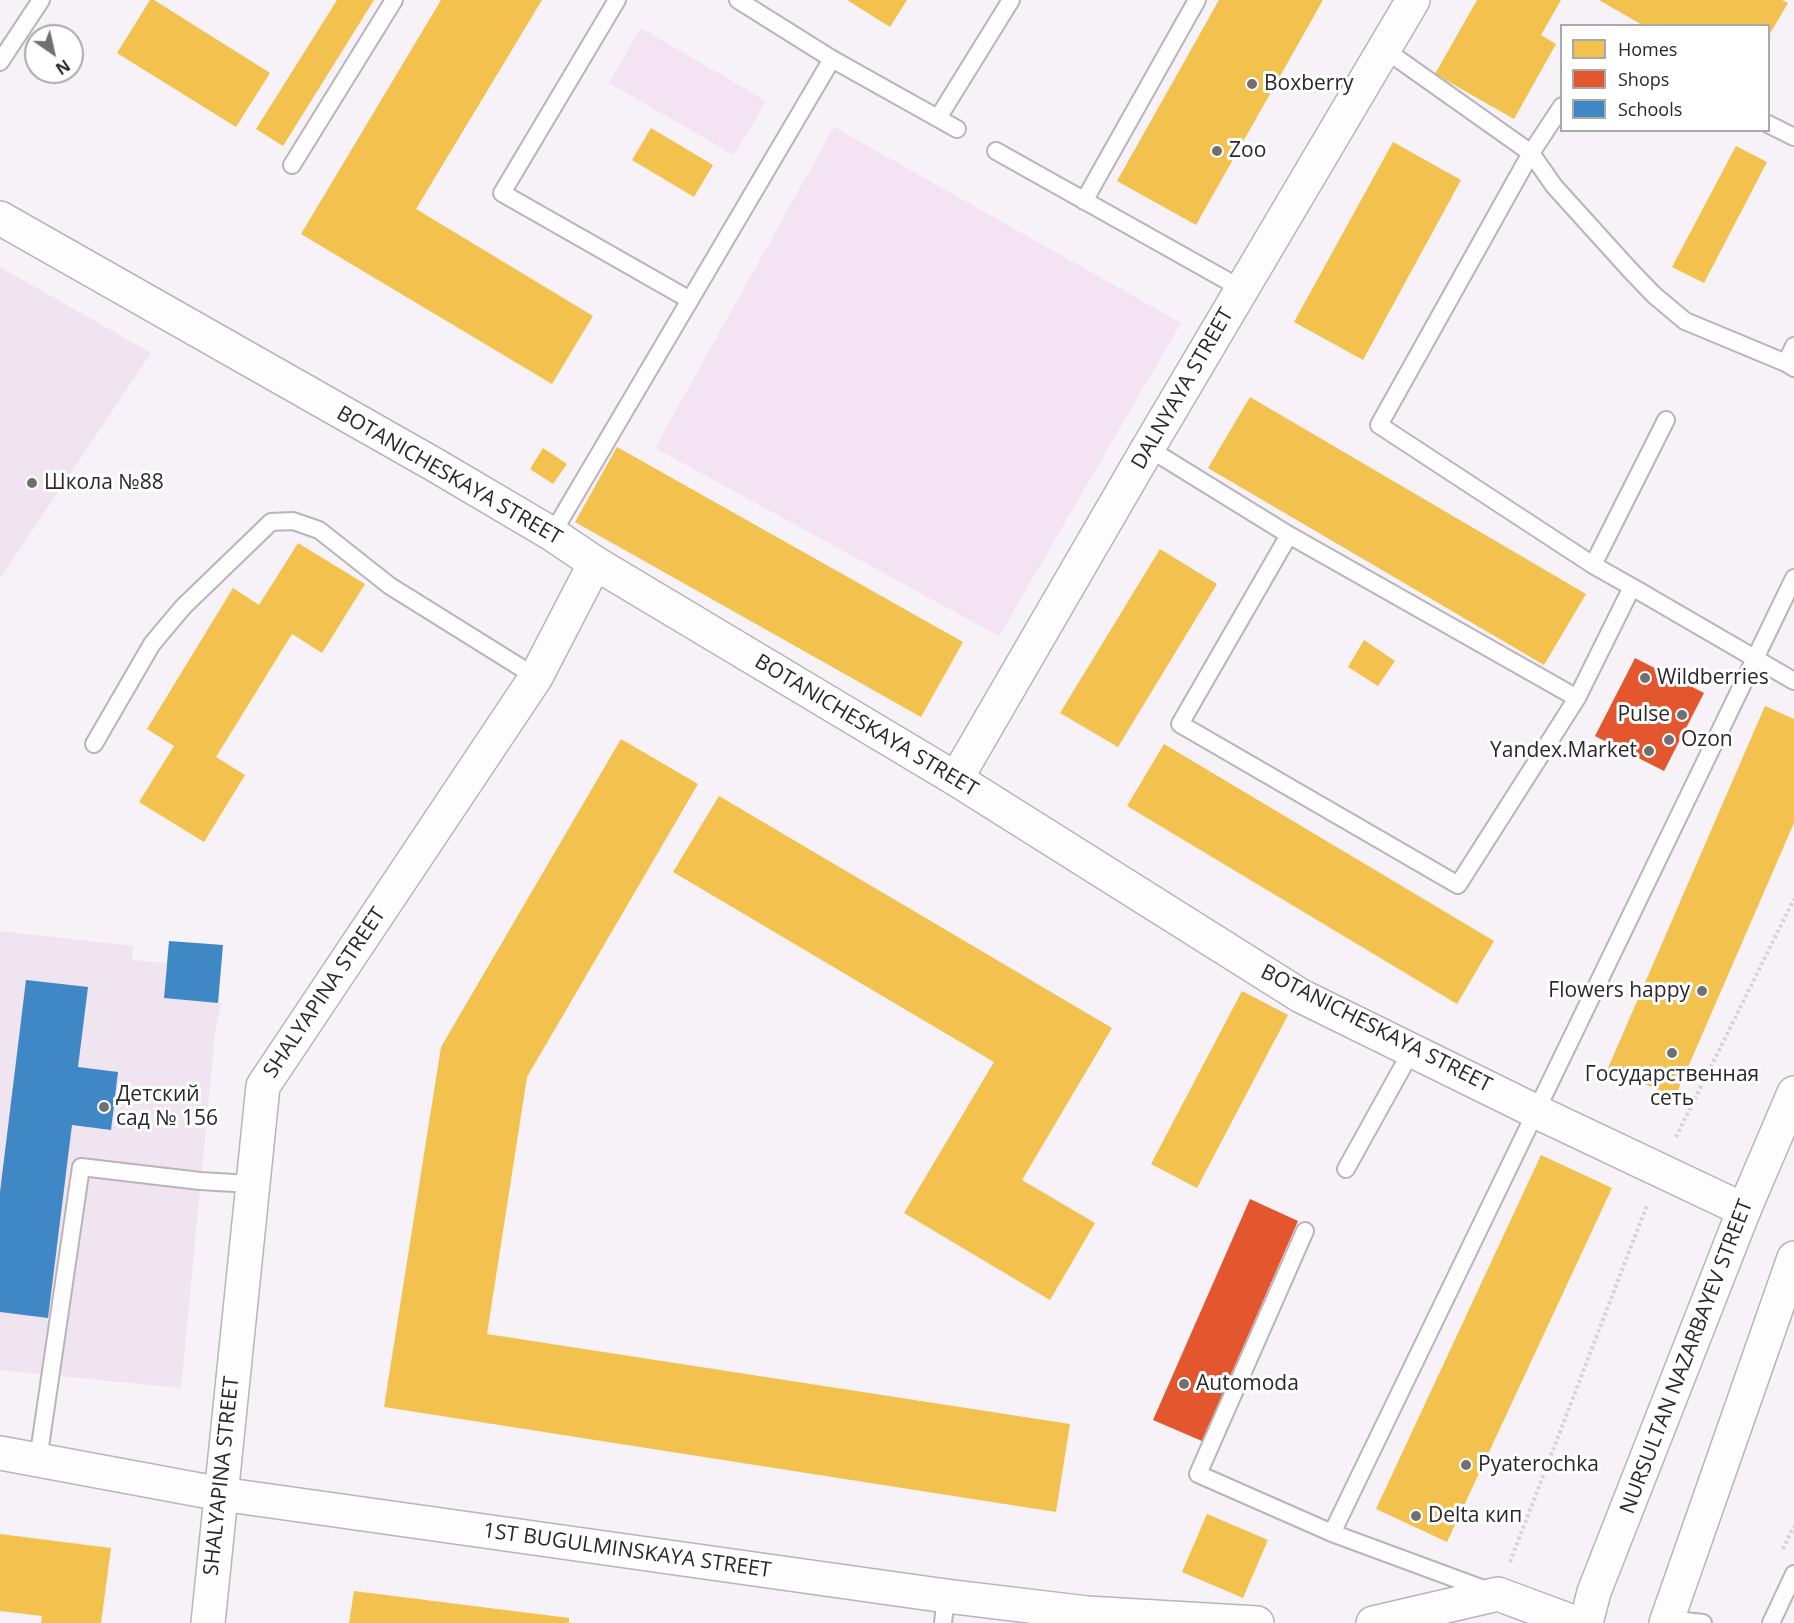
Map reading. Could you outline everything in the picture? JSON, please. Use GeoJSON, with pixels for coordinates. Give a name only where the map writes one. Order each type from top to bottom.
{"type":"FeatureCollection","features":[{"type":"Feature","properties":{"kind":"street","name":"DALNYAYA STREET"},"geometry":{"type":"LineString","coordinates":[[956,779],[1148,448],[1413,0]]}},
{"type":"Feature","properties":{"kind":"street","name":"BOTANICHESKAYA STREET"},"geometry":{"type":"LineString","coordinates":[[0,218],[552,534],[595,563],[956,779],[1302,996],[1537,1112],[1744,1210]]}},
{"type":"Feature","properties":{"kind":"street","name":"SHALYAPINA STREET"},"geometry":{"type":"LineString","coordinates":[[208,1623],[262,1086],[536,677],[595,563]]}},
{"type":"Feature","properties":{"kind":"street","name":"NURSULTAN NAZARBAYEV STREET"},"geometry":{"type":"LineString","coordinates":[[1586,1623],[1594,1592],[1744,1210],[1794,1093]]}},
{"type":"Feature","properties":{"kind":"street"},"geometry":{"type":"LineString","coordinates":[[1666,1621],[1794,1258]]}},
{"type":"Feature","properties":{"kind":"street","name":"1ST BUGULMINSKAYA STREET"},"geometry":{"type":"LineString","coordinates":[[0,1453],[221,1494],[945,1609],[1087,1613],[1257,1623]]}},
{"type":"Feature","properties":{"kind":"street"},"geometry":{"type":"LineString","coordinates":[[1373,1623],[1498,1594],[1576,1623]]}},
{"type":"Feature","properties":{"kind":"lane"},"geometry":{"type":"LineString","coordinates":[[0,62],[41,0]]}},
{"type":"Feature","properties":{"kind":"lane"},"geometry":{"type":"LineString","coordinates":[[292,165],[394,0]]}},
{"type":"Feature","properties":{"kind":"lane"},"geometry":{"type":"LineString","coordinates":[[617,0],[502,193],[690,300]]}},
{"type":"Feature","properties":{"kind":"lane"},"geometry":{"type":"LineString","coordinates":[[740,0],[832,59],[957,129]]}},
{"type":"Feature","properties":{"kind":"lane"},"geometry":{"type":"LineString","coordinates":[[938,118],[1011,0]]}},
{"type":"Feature","properties":{"kind":"lane"},"geometry":{"type":"LineString","coordinates":[[1084,201],[1197,0]]}},
{"type":"Feature","properties":{"kind":"lane"},"geometry":{"type":"LineString","coordinates":[[1383,49],[1532,153],[1554,186],[1630,270],[1654,295],[1686,321],[1790,365],[1794,346]]}},
{"type":"Feature","properties":{"kind":"lane"},"geometry":{"type":"LineString","coordinates":[[552,534],[832,59]]}},
{"type":"Feature","properties":{"kind":"lane"},"geometry":{"type":"LineString","coordinates":[[1560,109],[1532,153],[1379,425],[1593,565],[1794,681]]}},
{"type":"Feature","properties":{"kind":"lane"},"geometry":{"type":"LineString","coordinates":[[1770,125],[1794,137]]}},
{"type":"Feature","properties":{"kind":"lane"},"geometry":{"type":"LineString","coordinates":[[996,151],[1242,289]]}},
{"type":"Feature","properties":{"kind":"lane"},"geometry":{"type":"LineString","coordinates":[[1593,565],[1666,420]]}},
{"type":"Feature","properties":{"kind":"lane"},"geometry":{"type":"LineString","coordinates":[[1148,448],[1289,535],[1577,698]]}},
{"type":"Feature","properties":{"kind":"lane"},"geometry":{"type":"LineString","coordinates":[[94,744],[152,644],[183,607],[271,522],[293,521],[319,530],[390,586],[536,677]]}},
{"type":"Feature","properties":{"kind":"lane"},"geometry":{"type":"LineString","coordinates":[[1289,535],[1180,724],[1458,885],[1577,698],[1632,587]]}},
{"type":"Feature","properties":{"kind":"lane"},"geometry":{"type":"LineString","coordinates":[[1332,1533],[1794,578]]}},
{"type":"Feature","properties":{"kind":"lane"},"geometry":{"type":"LineString","coordinates":[[1346,1169],[1412,1050]]}},
{"type":"Feature","properties":{"kind":"lane"},"geometry":{"type":"LineString","coordinates":[[38,1460],[81,1167],[200,1181],[251,1184]]}},
{"type":"Feature","properties":{"kind":"lane"},"geometry":{"type":"LineString","coordinates":[[1305,1232],[1198,1474],[1332,1533],[1498,1594]]}},
{"type":"Feature","properties":{"kind":"lane"},"geometry":{"type":"LineString","coordinates":[[1771,1623],[1794,1574]]}},
{"type":"Feature","properties":{"kind":"lane"},"geometry":{"type":"LineString","coordinates":[[1666,1621],[1703,1623]]}},
{"type":"Feature","properties":{"kind":"path"},"geometry":{"type":"LineString","coordinates":[[1498,1594],[1660,1170],[1794,899]]}},
{"type":"Feature","properties":{"kind":"shaded area"},"geometry":{"type":"Polygon","coordinates":[[[641,28],[766,101],[734,155],[609,83],[641,28]]]}},
{"type":"Feature","properties":{"kind":"shaded area"},"geometry":{"type":"Polygon","coordinates":[[[834,127],[1181,323],[999,636],[655,448],[834,127]]]}},
{"type":"Feature","properties":{"kind":"shaded area","name":"Школа №88"},"geometry":{"type":"Polygon","coordinates":[[[0,267],[151,353],[0,579],[0,267]]]}},
{"type":"Feature","properties":{"kind":"shaded area","name":"Детский сад № 156"},"geometry":{"type":"Polygon","coordinates":[[[0,931],[133,946],[132,960],[167,963],[164,998],[221,1003],[215,1033],[181,1388],[0,1370],[0,931]]]}},
{"type":"Feature","properties":{"kind":"building: Homes"},"geometry":{"type":"Polygon","coordinates":[[[150,0],[154,0],[270,73],[236,127],[117,53],[150,0]]]}},
{"type":"Feature","properties":{"kind":"building: Homes"},"geometry":{"type":"Polygon","coordinates":[[[337,0],[374,0],[283,146],[256,129],[337,0]]]}},
{"type":"Feature","properties":{"kind":"building: Homes"},"geometry":{"type":"Polygon","coordinates":[[[441,0],[542,0],[416,209],[593,316],[552,384],[301,234],[441,0]]]}},
{"type":"Feature","properties":{"kind":"building: Homes"},"geometry":{"type":"Polygon","coordinates":[[[847,0],[907,0],[890,27],[847,0]]]}},
{"type":"Feature","properties":{"kind":"building: Homes"},"geometry":{"type":"Polygon","coordinates":[[[1219,0],[1323,0],[1196,225],[1117,181],[1219,0]]]}},
{"type":"Feature","properties":{"kind":"building: Homes"},"geometry":{"type":"Polygon","coordinates":[[[1477,0],[1561,0],[1541,35],[1556,44],[1514,119],[1435,74],[1477,0]]]}},
{"type":"Feature","properties":{"kind":"building: Homes"},"geometry":{"type":"Polygon","coordinates":[[[1599,0],[1782,0],[1788,3],[1770,34],[1770,24],[1641,24],[1599,0]]]}},
{"type":"Feature","properties":{"kind":"building: Homes"},"geometry":{"type":"Polygon","coordinates":[[[651,128],[713,165],[694,197],[632,160],[651,128]]]}},
{"type":"Feature","properties":{"kind":"building: Homes"},"geometry":{"type":"Polygon","coordinates":[[[1393,142],[1461,180],[1363,360],[1294,322],[1393,142]]]}},
{"type":"Feature","properties":{"kind":"building: Homes"},"geometry":{"type":"Polygon","coordinates":[[[1736,146],[1767,162],[1704,283],[1672,267],[1736,146]]]}},
{"type":"Feature","properties":{"kind":"building: Homes"},"geometry":{"type":"Polygon","coordinates":[[[1250,397],[1586,594],[1544,665],[1208,468],[1250,397]]]}},
{"type":"Feature","properties":{"kind":"building: Homes"},"geometry":{"type":"Polygon","coordinates":[[[617,447],[963,642],[921,717],[575,522],[617,447]]]}},
{"type":"Feature","properties":{"kind":"building: Homes"},"geometry":{"type":"Polygon","coordinates":[[[543,448],[567,464],[553,484],[530,469],[543,448]]]}},
{"type":"Feature","properties":{"kind":"building: Homes"},"geometry":{"type":"Polygon","coordinates":[[[298,543],[365,584],[322,653],[292,634],[216,757],[245,775],[204,842],[139,802],[174,746],[147,729],[233,588],[259,605],[298,543]]]}},
{"type":"Feature","properties":{"kind":"building: Homes"},"geometry":{"type":"Polygon","coordinates":[[[1160,549],[1217,584],[1118,747],[1060,713],[1160,549]]]}},
{"type":"Feature","properties":{"kind":"building: Homes"},"geometry":{"type":"Polygon","coordinates":[[[1364,640],[1395,661],[1378,686],[1348,667],[1364,640]]]}},
{"type":"Feature","properties":{"kind":"building: Homes"},"geometry":{"type":"Polygon","coordinates":[[[1765,706],[1794,719],[1794,823],[1675,1097],[1608,1068],[1765,706]]]}},
{"type":"Feature","properties":{"kind":"building: Homes"},"geometry":{"type":"Polygon","coordinates":[[[621,739],[698,784],[527,1077],[487,1334],[1070,1424],[1056,1512],[384,1407],[441,1047],[621,739]]]}},
{"type":"Feature","properties":{"kind":"building: Homes"},"geometry":{"type":"Polygon","coordinates":[[[1164,744],[1494,941],[1457,1004],[1127,806],[1164,744]]]}},
{"type":"Feature","properties":{"kind":"building: Homes"},"geometry":{"type":"Polygon","coordinates":[[[719,796],[1112,1028],[1022,1180],[1095,1223],[1050,1300],[904,1213],[994,1062],[673,872],[719,796]]]}},
{"type":"Feature","properties":{"kind":"building: Homes"},"geometry":{"type":"Polygon","coordinates":[[[1242,991],[1288,1015],[1197,1188],[1151,1164],[1242,991]]]}},
{"type":"Feature","properties":{"kind":"building: Homes"},"geometry":{"type":"Polygon","coordinates":[[[1541,1155],[1612,1188],[1447,1542],[1376,1509],[1541,1155]]]}},
{"type":"Feature","properties":{"kind":"building: Homes"},"geometry":{"type":"Polygon","coordinates":[[[1207,1514],[1268,1540],[1243,1598],[1182,1572],[1207,1514]]]}},
{"type":"Feature","properties":{"kind":"building: Homes"},"geometry":{"type":"Polygon","coordinates":[[[0,1534],[111,1548],[101,1623],[41,1623],[42,1616],[0,1611],[0,1534]]]}},
{"type":"Feature","properties":{"kind":"building: Homes"},"geometry":{"type":"Polygon","coordinates":[[[354,1591],[569,1618],[569,1623],[349,1623],[354,1591]]]}},
{"type":"Feature","properties":{"kind":"building: Shops"},"geometry":{"type":"Polygon","coordinates":[[[1635,658],[1704,693],[1664,771],[1595,736],[1635,658]]]}},
{"type":"Feature","properties":{"kind":"building: Shops"},"geometry":{"type":"Polygon","coordinates":[[[1250,1199],[1298,1221],[1202,1441],[1153,1420],[1250,1199]]]}},
{"type":"Feature","properties":{"kind":"building: Schools"},"geometry":{"type":"Polygon","coordinates":[[[169,941],[223,945],[218,1003],[164,998],[169,941]]]}},
{"type":"Feature","properties":{"kind":"building: Schools"},"geometry":{"type":"Polygon","coordinates":[[[26,980],[88,987],[78,1067],[118,1072],[111,1130],[72,1125],[48,1318],[0,1312],[0,1192],[26,980]]]}},
{"type":"Feature","properties":{"kind":"place","name":"Boxberry"},"geometry":{"type":"Point","coordinates":[1252,84]}},
{"type":"Feature","properties":{"kind":"place","name":"Zoo"},"geometry":{"type":"Point","coordinates":[1217,151]}},
{"type":"Feature","properties":{"kind":"place","name":"Школа №88"},"geometry":{"type":"Point","coordinates":[32,483]}},
{"type":"Feature","properties":{"kind":"place","name":"Wildberries"},"geometry":{"type":"Point","coordinates":[1645,678]}},
{"type":"Feature","properties":{"kind":"place","name":"Pulse"},"geometry":{"type":"Point","coordinates":[1682,715]}},
{"type":"Feature","properties":{"kind":"place","name":"Ozon"},"geometry":{"type":"Point","coordinates":[1669,740]}},
{"type":"Feature","properties":{"kind":"place","name":"Yandex.Market"},"geometry":{"type":"Point","coordinates":[1649,751]}},
{"type":"Feature","properties":{"kind":"place","name":"Flowers happy"},"geometry":{"type":"Point","coordinates":[1702,991]}},
{"type":"Feature","properties":{"kind":"place","name":"Государственная сеть"},"geometry":{"type":"Point","coordinates":[1672,1053]}},
{"type":"Feature","properties":{"kind":"place","name":"Детский сад № 156"},"geometry":{"type":"Point","coordinates":[104,1107]}},
{"type":"Feature","properties":{"kind":"place","name":"Automoda"},"geometry":{"type":"Point","coordinates":[1184,1384]}},
{"type":"Feature","properties":{"kind":"place","name":"Pyaterochka"},"geometry":{"type":"Point","coordinates":[1466,1465]}},
{"type":"Feature","properties":{"kind":"place","name":"Delta кип"},"geometry":{"type":"Point","coordinates":[1416,1516]}}]}
